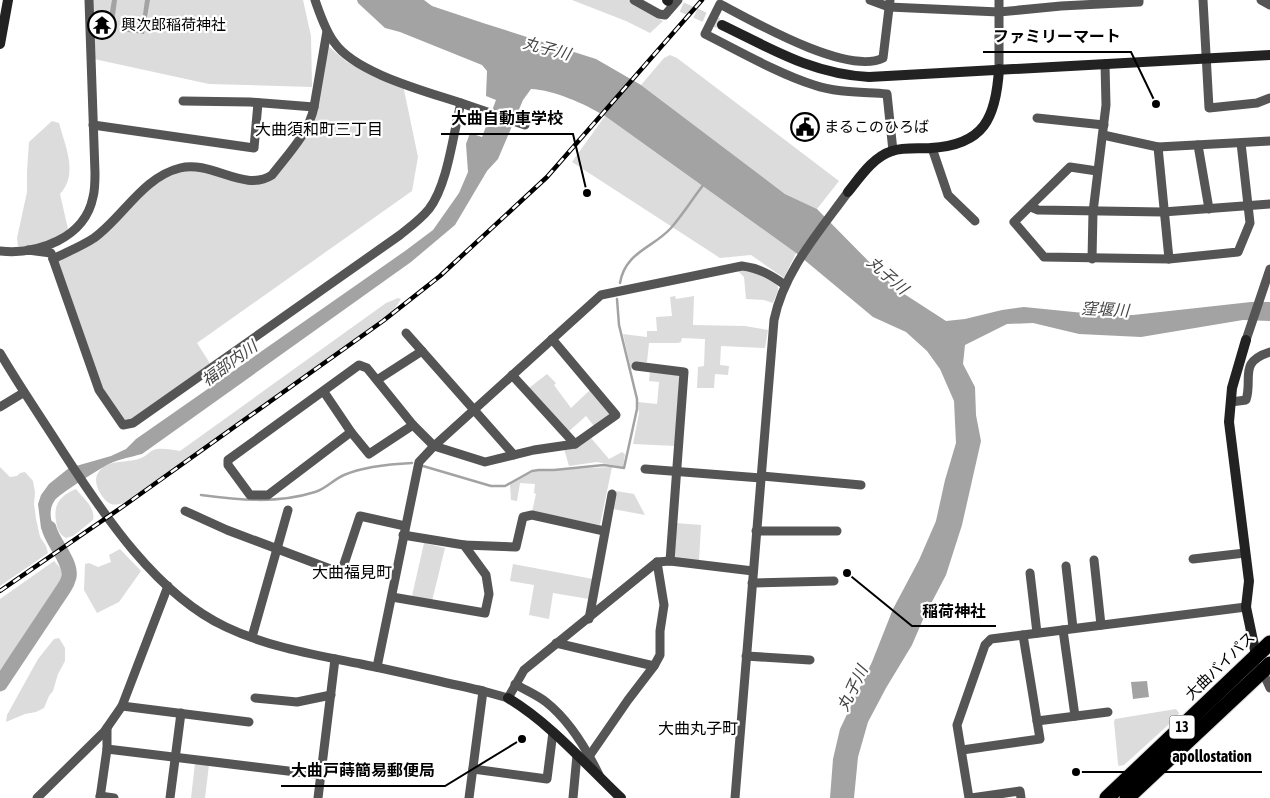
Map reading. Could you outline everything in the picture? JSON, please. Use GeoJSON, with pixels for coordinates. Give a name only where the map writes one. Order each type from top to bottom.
{"type":"FeatureCollection","features":[{"type":"Feature","properties":{"kind":"highway","name":"大曲バイパス"},"geometry":{"type":"LineString","coordinates":[[1107,798],[1270,643]]}},
{"type":"Feature","properties":{"kind":"highway","name":"13"},"geometry":{"type":"LineString","coordinates":[[1127,798],[1266,667]]}},
{"type":"Feature","properties":{"kind":"street"},"geometry":{"type":"LineString","coordinates":[[0,44],[8,0]]}},
{"type":"Feature","properties":{"kind":"street"},"geometry":{"type":"LineString","coordinates":[[28,250],[63,239],[76,230],[94,197],[95,173],[89,0]]}},
{"type":"Feature","properties":{"kind":"street"},"geometry":{"type":"LineString","coordinates":[[315,0],[334,43],[349,58],[386,77],[525,125]]}},
{"type":"Feature","properties":{"kind":"street"},"geometry":{"type":"LineString","coordinates":[[634,0],[659,14],[665,15],[678,0]]}},
{"type":"Feature","properties":{"kind":"street"},"geometry":{"type":"LineString","coordinates":[[870,0],[999,12],[1061,3],[1128,3],[1139,2],[1139,0]]}},
{"type":"Feature","properties":{"kind":"street"},"geometry":{"type":"LineString","coordinates":[[735,798],[774,320],[777,306],[794,266],[848,192],[876,160],[892,151],[951,146],[965,141],[985,125],[995,104],[999,69],[999,0]]}},
{"type":"Feature","properties":{"kind":"street"},"geometry":{"type":"LineString","coordinates":[[1203,0],[1209,108],[1257,103],[1270,98]]}},
{"type":"Feature","properties":{"kind":"street"},"geometry":{"type":"LineString","coordinates":[[1261,0],[1270,5]]}},
{"type":"Feature","properties":{"kind":"street"},"geometry":{"type":"LineString","coordinates":[[890,3],[884,58],[873,61],[844,58],[810,48],[722,2],[705,34],[796,79],[815,86],[844,91],[887,94],[892,151]]}},
{"type":"Feature","properties":{"kind":"street"},"geometry":{"type":"LineString","coordinates":[[722,25],[801,63],[846,76],[884,77],[1270,55]]}},
{"type":"Feature","properties":{"kind":"street"},"geometry":{"type":"LineString","coordinates":[[53,259],[94,238],[148,185],[170,171],[191,166],[206,168],[249,181],[264,180],[272,176],[306,130],[311,120],[327,30]]}},
{"type":"Feature","properties":{"kind":"street"},"geometry":{"type":"LineString","coordinates":[[1092,259],[1093,212],[1106,105],[1105,64]]}},
{"type":"Feature","properties":{"kind":"street"},"geometry":{"type":"LineString","coordinates":[[182,101],[314,107]]}},
{"type":"Feature","properties":{"kind":"street"},"geometry":{"type":"LineString","coordinates":[[93,126],[254,148],[258,103]]}},
{"type":"Feature","properties":{"kind":"street"},"geometry":{"type":"LineString","coordinates":[[0,251],[28,250],[51,254],[99,390],[123,425],[133,423],[400,235],[421,218],[436,198],[443,183],[460,103]]}},
{"type":"Feature","properties":{"kind":"street"},"geometry":{"type":"LineString","coordinates":[[1037,118],[1104,126]]}},
{"type":"Feature","properties":{"kind":"street"},"geometry":{"type":"LineString","coordinates":[[1103,135],[1158,146],[1270,141]]}},
{"type":"Feature","properties":{"kind":"street"},"geometry":{"type":"LineString","coordinates":[[1097,170],[1070,168],[1014,222],[1044,257],[1168,259],[1238,252],[1250,223],[1241,143]]}},
{"type":"Feature","properties":{"kind":"street"},"geometry":{"type":"LineString","coordinates":[[1198,145],[1209,209]]}},
{"type":"Feature","properties":{"kind":"street"},"geometry":{"type":"LineString","coordinates":[[1158,146],[1168,259]]}},
{"type":"Feature","properties":{"kind":"street"},"geometry":{"type":"LineString","coordinates":[[932,148],[948,195],[975,221]]}},
{"type":"Feature","properties":{"kind":"street"},"geometry":{"type":"LineString","coordinates":[[1031,207],[1038,210],[1163,212],[1270,204]]}},
{"type":"Feature","properties":{"kind":"street"},"geometry":{"type":"LineString","coordinates":[[377,668],[404,531],[420,462],[434,446],[601,295],[742,266],[755,268],[772,276],[785,286]]}},
{"type":"Feature","properties":{"kind":"street"},"geometry":{"type":"LineString","coordinates":[[1270,269],[1232,388],[1229,422],[1249,581],[1246,607],[1256,655],[1266,667],[1270,688]]}},
{"type":"Feature","properties":{"kind":"street"},"geometry":{"type":"LineString","coordinates":[[406,333],[514,455]]}},
{"type":"Feature","properties":{"kind":"street"},"geometry":{"type":"LineString","coordinates":[[351,432],[268,495],[250,495],[228,465],[228,460],[359,366],[367,368],[413,424],[434,446],[486,462],[534,450],[575,444],[616,416],[552,339]]}},
{"type":"Feature","properties":{"kind":"street"},"geometry":{"type":"LineString","coordinates":[[377,380],[422,351]]}},
{"type":"Feature","properties":{"kind":"street"},"geometry":{"type":"LineString","coordinates":[[1231,402],[1246,400],[1249,367],[1263,354],[1270,352]]}},
{"type":"Feature","properties":{"kind":"street"},"geometry":{"type":"LineString","coordinates":[[0,353],[23,393],[91,494],[132,548],[168,586],[200,612],[225,627],[252,637],[335,659],[508,698],[528,710],[553,732],[621,798]]}},
{"type":"Feature","properties":{"kind":"street"},"geometry":{"type":"LineString","coordinates":[[636,366],[684,372],[670,561]]}},
{"type":"Feature","properties":{"kind":"street"},"geometry":{"type":"LineString","coordinates":[[512,375],[575,444]]}},
{"type":"Feature","properties":{"kind":"street"},"geometry":{"type":"LineString","coordinates":[[324,392],[351,432],[369,454],[413,424]]}},
{"type":"Feature","properties":{"kind":"street"},"geometry":{"type":"LineString","coordinates":[[0,407],[23,393]]}},
{"type":"Feature","properties":{"kind":"street"},"geometry":{"type":"LineString","coordinates":[[645,470],[861,485]]}},
{"type":"Feature","properties":{"kind":"street"},"geometry":{"type":"LineString","coordinates":[[589,619],[612,494]]}},
{"type":"Feature","properties":{"kind":"street"},"geometry":{"type":"LineString","coordinates":[[252,637],[288,510]]}},
{"type":"Feature","properties":{"kind":"street"},"geometry":{"type":"LineString","coordinates":[[185,511],[227,530],[341,573],[360,516],[404,531],[464,545],[516,547],[523,517],[532,515],[604,531]]}},
{"type":"Feature","properties":{"kind":"street"},"geometry":{"type":"LineString","coordinates":[[756,531],[837,531]]}},
{"type":"Feature","properties":{"kind":"street"},"geometry":{"type":"LineString","coordinates":[[392,597],[485,613],[489,594],[486,574],[464,545]]}},
{"type":"Feature","properties":{"kind":"street"},"geometry":{"type":"LineString","coordinates":[[1193,559],[1245,553]]}},
{"type":"Feature","properties":{"kind":"street"},"geometry":{"type":"LineString","coordinates":[[1094,560],[1101,625]]}},
{"type":"Feature","properties":{"kind":"street"},"geometry":{"type":"LineString","coordinates":[[508,698],[524,670],[657,562],[670,561],[753,571]]}},
{"type":"Feature","properties":{"kind":"street"},"geometry":{"type":"LineString","coordinates":[[590,755],[660,655],[660,630],[664,605],[657,562]]}},
{"type":"Feature","properties":{"kind":"street"},"geometry":{"type":"LineString","coordinates":[[1066,566],[1074,628]]}},
{"type":"Feature","properties":{"kind":"street"},"geometry":{"type":"LineString","coordinates":[[1030,573],[1037,633]]}},
{"type":"Feature","properties":{"kind":"street"},"geometry":{"type":"LineString","coordinates":[[752,583],[834,581]]}},
{"type":"Feature","properties":{"kind":"street"},"geometry":{"type":"LineString","coordinates":[[37,798],[106,728],[122,706],[168,586]]}},
{"type":"Feature","properties":{"kind":"street"},"geometry":{"type":"LineString","coordinates":[[1021,798],[1020,791],[970,798],[957,725],[985,644],[991,639],[1246,607]]}},
{"type":"Feature","properties":{"kind":"street"},"geometry":{"type":"LineString","coordinates":[[1063,630],[1075,716]]}},
{"type":"Feature","properties":{"kind":"street"},"geometry":{"type":"LineString","coordinates":[[962,750],[1040,740],[1023,635]]}},
{"type":"Feature","properties":{"kind":"street"},"geometry":{"type":"LineString","coordinates":[[556,643],[654,666]]}},
{"type":"Feature","properties":{"kind":"street"},"geometry":{"type":"LineString","coordinates":[[746,656],[810,660]]}},
{"type":"Feature","properties":{"kind":"street"},"geometry":{"type":"LineString","coordinates":[[318,798],[335,659]]}},
{"type":"Feature","properties":{"kind":"street"},"geometry":{"type":"LineString","coordinates":[[515,684],[546,701],[567,724],[590,755],[601,779]]}},
{"type":"Feature","properties":{"kind":"street"},"geometry":{"type":"LineString","coordinates":[[469,798],[483,691]]}},
{"type":"Feature","properties":{"kind":"street"},"geometry":{"type":"LineString","coordinates":[[255,698],[297,702],[331,695]]}},
{"type":"Feature","properties":{"kind":"street"},"geometry":{"type":"LineString","coordinates":[[122,706],[250,722]]}},
{"type":"Feature","properties":{"kind":"street"},"geometry":{"type":"LineString","coordinates":[[1037,722],[1108,712]]}},
{"type":"Feature","properties":{"kind":"street"},"geometry":{"type":"LineString","coordinates":[[170,798],[181,714]]}},
{"type":"Feature","properties":{"kind":"street"},"geometry":{"type":"LineString","coordinates":[[106,728],[107,749],[100,797],[114,798]]}},
{"type":"Feature","properties":{"kind":"street"},"geometry":{"type":"LineString","coordinates":[[473,769],[547,779],[553,732]]}},
{"type":"Feature","properties":{"kind":"street"},"geometry":{"type":"LineString","coordinates":[[107,749],[321,775]]}},
{"type":"Feature","properties":{"kind":"street"},"geometry":{"type":"LineString","coordinates":[[572,798],[577,756]]}},
{"type":"Feature","properties":{"kind":"shaded area"},"geometry":{"type":"Polygon","coordinates":[[[92,0],[303,0],[311,36],[312,87],[209,84],[94,59],[92,0]]]}},
{"type":"Feature","properties":{"kind":"shaded area"},"geometry":{"type":"Polygon","coordinates":[[[572,0],[628,0],[663,21],[650,33],[626,21],[572,0]]]}},
{"type":"Feature","properties":{"kind":"shaded area"},"geometry":{"type":"Polygon","coordinates":[[[327,45],[347,62],[371,74],[403,85],[418,157],[412,191],[197,343],[211,365],[126,423],[100,389],[56,260],[93,240],[165,176],[191,168],[258,183],[310,128],[327,45]]]}},
{"type":"Feature","properties":{"kind":"shaded area"},"geometry":{"type":"Polygon","coordinates":[[[670,55],[677,58],[839,181],[817,209],[785,194],[641,85],[664,58],[670,55]]]}},
{"type":"Feature","properties":{"kind":"shaded area"},"geometry":{"type":"Polygon","coordinates":[[[605,116],[796,253],[784,278],[751,255],[720,258],[572,162],[605,116]]]}},
{"type":"Feature","properties":{"kind":"shaded area"},"geometry":{"type":"Polygon","coordinates":[[[52,121],[59,123],[69,160],[69,178],[60,194],[68,229],[58,237],[44,243],[30,247],[18,246],[17,238],[27,192],[29,142],[52,121]]]}},
{"type":"Feature","properties":{"kind":"shaded area"},"geometry":{"type":"Polygon","coordinates":[[[742,270],[762,275],[776,283],[778,289],[773,303],[764,300],[746,299],[744,277],[738,271],[742,270]]]}},
{"type":"Feature","properties":{"kind":"shaded area"},"geometry":{"type":"Polygon","coordinates":[[[675,296],[676,299],[694,296],[693,325],[745,326],[768,330],[765,348],[721,346],[720,365],[729,366],[728,375],[715,374],[714,388],[697,388],[698,367],[704,366],[705,339],[682,338],[681,342],[678,343],[649,343],[647,362],[634,363],[634,368],[631,369],[623,334],[647,337],[647,331],[657,331],[656,317],[672,316],[670,297],[675,296]]]}},
{"type":"Feature","properties":{"kind":"shaded area"},"geometry":{"type":"Polygon","coordinates":[[[398,298],[401,299],[394,310],[382,320],[124,503],[111,504],[100,494],[96,477],[102,468],[112,463],[136,460],[157,449],[180,451],[386,303],[398,298]]]}},
{"type":"Feature","properties":{"kind":"shaded area"},"geometry":{"type":"Polygon","coordinates":[[[650,372],[676,374],[679,376],[676,446],[633,444],[639,413],[638,402],[657,404],[659,382],[649,381],[650,372]]]}},
{"type":"Feature","properties":{"kind":"shaded area"},"geometry":{"type":"Polygon","coordinates":[[[547,374],[556,383],[554,385],[571,408],[590,390],[612,414],[594,426],[586,416],[567,433],[529,388],[547,374]]]}},
{"type":"Feature","properties":{"kind":"shaded area"},"geometry":{"type":"Polygon","coordinates":[[[591,438],[609,459],[622,452],[625,454],[623,467],[597,462],[569,466],[564,449],[577,447],[591,438]]]}},
{"type":"Feature","properties":{"kind":"shaded area"},"geometry":{"type":"Polygon","coordinates":[[[0,467],[10,477],[25,472],[33,481],[36,519],[40,537],[48,553],[0,586],[0,467]]]}},
{"type":"Feature","properties":{"kind":"shaded area"},"geometry":{"type":"Polygon","coordinates":[[[612,467],[600,525],[532,512],[536,494],[534,493],[535,484],[520,483],[517,501],[511,500],[510,484],[533,472],[612,467]]]}},
{"type":"Feature","properties":{"kind":"shaded area"},"geometry":{"type":"Polygon","coordinates":[[[76,489],[91,507],[93,520],[73,536],[66,538],[62,535],[56,521],[57,505],[62,497],[76,489]]]}},
{"type":"Feature","properties":{"kind":"shaded area"},"geometry":{"type":"Polygon","coordinates":[[[616,491],[634,494],[645,515],[613,509],[616,491]]]}},
{"type":"Feature","properties":{"kind":"shaded area"},"geometry":{"type":"Polygon","coordinates":[[[676,523],[701,525],[699,561],[676,560],[673,556],[676,523]]]}},
{"type":"Feature","properties":{"kind":"shaded area"},"geometry":{"type":"Polygon","coordinates":[[[424,543],[445,548],[432,601],[412,596],[424,543]]]}},
{"type":"Feature","properties":{"kind":"shaded area"},"geometry":{"type":"Polygon","coordinates":[[[120,549],[141,571],[119,602],[97,613],[84,590],[85,564],[89,563],[98,567],[111,562],[109,555],[120,549]]]}},
{"type":"Feature","properties":{"kind":"shaded area"},"geometry":{"type":"Polygon","coordinates":[[[54,561],[62,570],[62,586],[0,670],[0,599],[54,561]]]}},
{"type":"Feature","properties":{"kind":"shaded area"},"geometry":{"type":"Polygon","coordinates":[[[513,564],[593,579],[589,599],[553,593],[549,619],[529,615],[534,585],[510,581],[513,564]]]}},
{"type":"Feature","properties":{"kind":"shaded area"},"geometry":{"type":"Polygon","coordinates":[[[59,638],[65,648],[65,661],[44,708],[6,722],[7,715],[38,659],[54,639],[59,638]]]}},
{"type":"Feature","properties":{"kind":"shaded area"},"geometry":{"type":"Polygon","coordinates":[[[1176,709],[1179,713],[1177,717],[1124,765],[1119,766],[1115,719],[1176,709]]]}},
{"type":"Feature","properties":{"kind":"shaded area"},"geometry":{"type":"Polygon","coordinates":[[[195,763],[209,765],[205,798],[191,798],[195,763]]]}},
{"type":"Feature","properties":{"kind":"water"},"geometry":{"type":"Polygon","coordinates":[[[112,0],[117,0],[115,30],[107,29],[112,0]]]}},
{"type":"Feature","properties":{"kind":"water"},"geometry":{"type":"Polygon","coordinates":[[[145,0],[150,0],[144,34],[121,31],[122,26],[141,29],[145,0]]]}},
{"type":"Feature","properties":{"kind":"water","name":"丸子川"},"geometry":{"type":"Polygon","coordinates":[[[357,0],[424,0],[432,6],[596,59],[641,85],[785,194],[817,209],[895,288],[946,321],[1024,307],[1104,315],[1133,315],[1251,302],[1270,302],[1270,321],[1243,320],[1141,337],[1079,334],[1033,323],[1007,324],[965,345],[963,364],[975,387],[976,415],[981,441],[962,525],[946,575],[912,645],[868,722],[858,757],[854,798],[830,798],[833,759],[840,729],[872,662],[893,609],[919,560],[936,521],[956,443],[954,401],[940,369],[927,351],[906,332],[873,317],[796,253],[605,116],[579,102],[559,95],[531,89],[523,100],[498,159],[487,171],[455,225],[411,262],[142,454],[109,464],[58,497],[52,505],[51,517],[54,528],[63,542],[54,549],[41,528],[38,504],[41,495],[49,484],[69,468],[111,456],[126,449],[136,439],[405,251],[433,230],[459,193],[468,172],[466,144],[470,133],[482,137],[496,100],[486,96],[487,71],[482,65],[400,32],[385,28],[357,0]]]}},
{"type":"Feature","properties":{"kind":"water"},"geometry":{"type":"Polygon","coordinates":[[[1147,681],[1149,697],[1133,699],[1131,682],[1147,681]]]}},
{"type":"Feature","properties":{"kind":"waterway"},"geometry":{"type":"LineString","coordinates":[[620,283],[628,264],[641,251],[671,228],[704,184]]}},
{"type":"Feature","properties":{"kind":"waterway"},"geometry":{"type":"LineString","coordinates":[[423,466],[491,486],[505,486],[532,471],[539,470],[604,465],[624,468],[637,409],[637,399],[619,325],[617,299]]}},
{"type":"Feature","properties":{"kind":"waterway"},"geometry":{"type":"LineString","coordinates":[[201,495],[258,500],[301,496],[319,491],[340,477],[361,469],[412,463]]}},
{"type":"Feature","properties":{"kind":"waterway","name":"福部内川"},"geometry":{"type":"LineString","coordinates":[[0,684],[69,578],[68,565],[49,528]]}},
{"type":"Feature","properties":{"kind":"tunnel"},"geometry":{"type":"LineString","coordinates":[[668,1],[722,25]]}},
{"type":"Feature","properties":{"kind":"railway"},"geometry":{"type":"LineString","coordinates":[[0,591],[125,505],[383,321],[440,276],[547,177],[702,0]]}},
{"type":"Feature","properties":{"kind":"place","name":"興次郎稲荷神社"},"geometry":{"type":"Point","coordinates":[102,25]}},
{"type":"Feature","properties":{"kind":"place","name":"ファミリーマート"},"geometry":{"type":"Point","coordinates":[1156,104]}},
{"type":"Feature","properties":{"kind":"place","name":"まるこのひろば"},"geometry":{"type":"Point","coordinates":[805,127]}},
{"type":"Feature","properties":{"kind":"place","name":"大曲自動車学校"},"geometry":{"type":"Point","coordinates":[587,193]}},
{"type":"Feature","properties":{"kind":"place","name":"稲荷神社"},"geometry":{"type":"Point","coordinates":[847,573]}},
{"type":"Feature","properties":{"kind":"place","name":"大曲戸蒔簡易郵便局"},"geometry":{"type":"Point","coordinates":[522,739]}},
{"type":"Feature","properties":{"kind":"place","name":"apollostation"},"geometry":{"type":"Point","coordinates":[1076,772]}},
{"type":"Feature","properties":{"kind":"district","name":"大曲須和町三丁目"},"geometry":{"type":"Point","coordinates":[319,129]}},
{"type":"Feature","properties":{"kind":"district","name":"大曲福見町"},"geometry":{"type":"Point","coordinates":[352,572]}},
{"type":"Feature","properties":{"kind":"district","name":"大曲丸子町"},"geometry":{"type":"Point","coordinates":[698,728]}},
{"type":"Feature","properties":{"kind":"water label","name":"窪堰川"},"geometry":{"type":"Point","coordinates":[1105,309]}}]}
